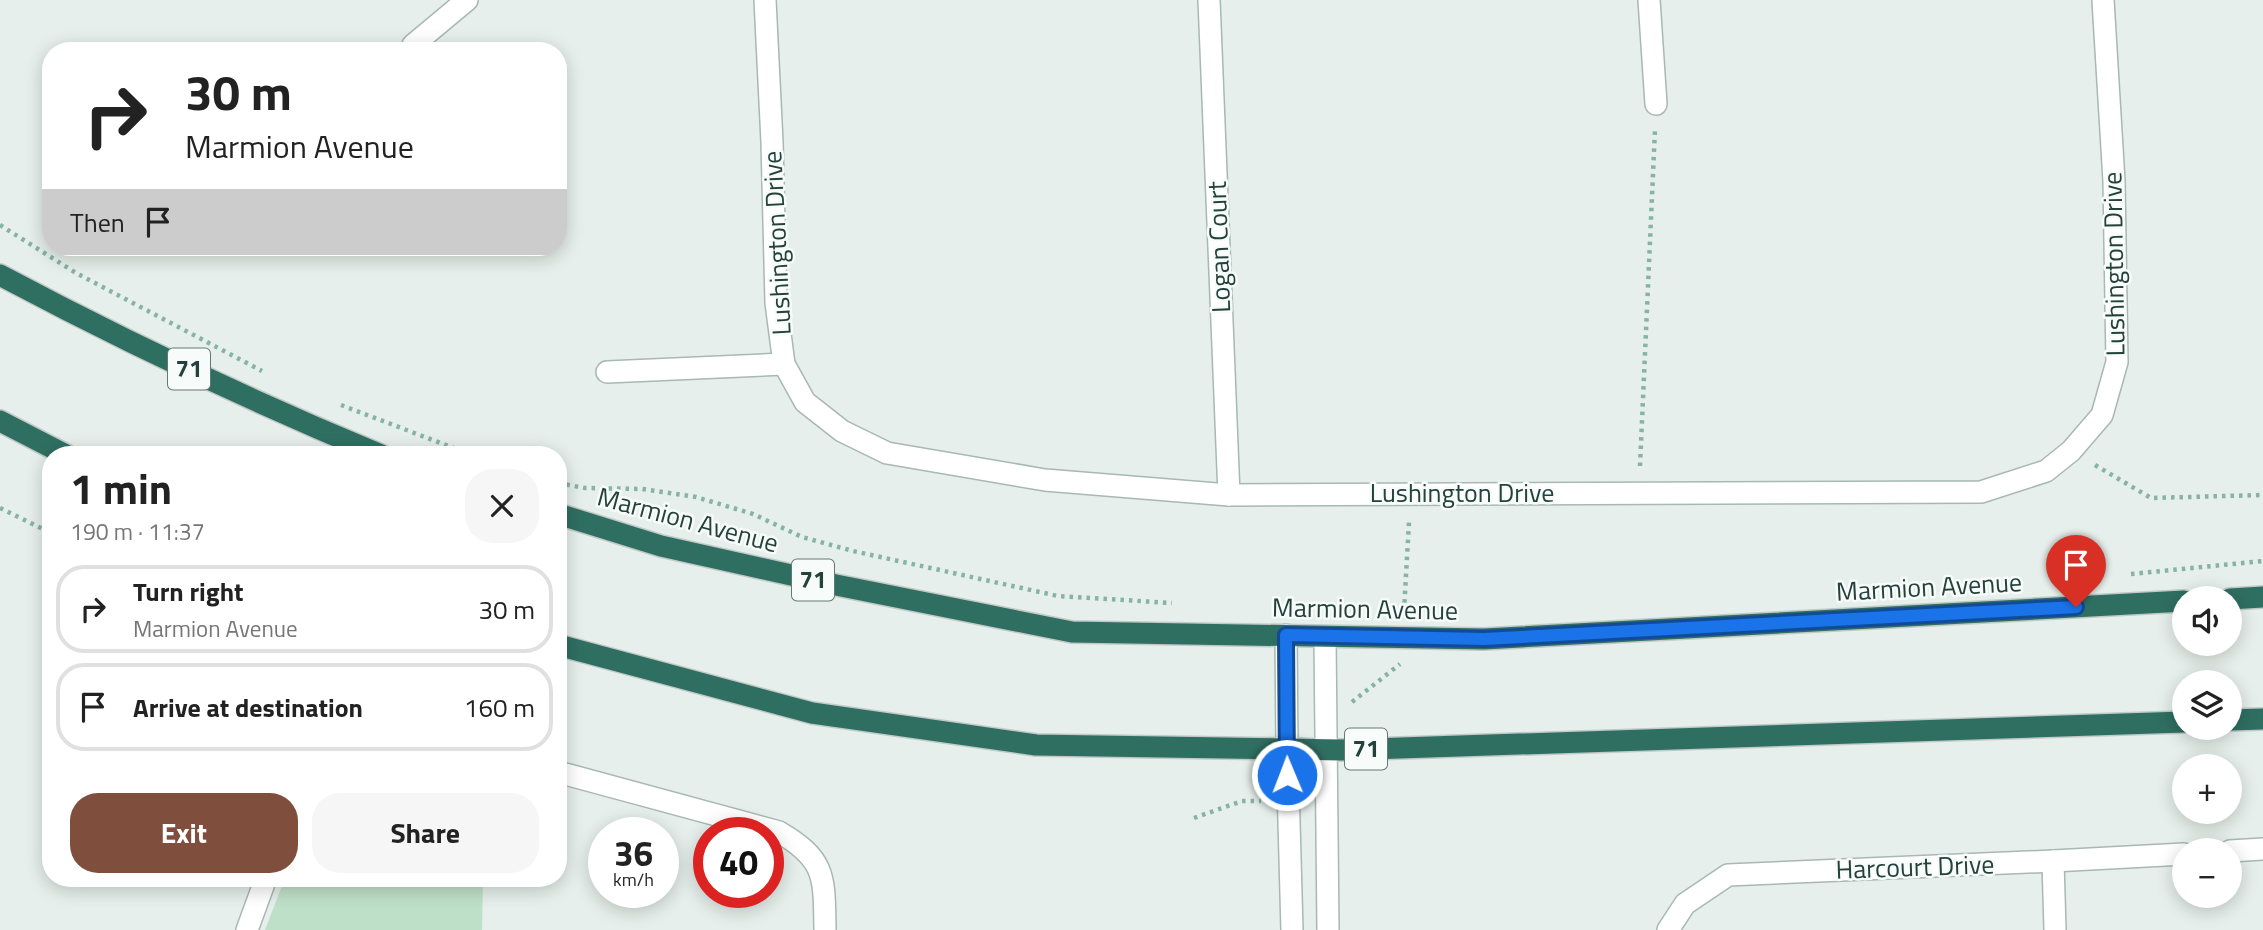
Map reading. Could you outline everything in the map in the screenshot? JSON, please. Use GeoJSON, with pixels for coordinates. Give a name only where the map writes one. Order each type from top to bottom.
{"type":"FeatureCollection","features":[{"type":"Feature","properties":{"kind":"highway","name":"71"},"geometry":{"type":"LineString","coordinates":[[0,275],[99,328],[360,446]]}},
{"type":"Feature","properties":{"kind":"highway"},"geometry":{"type":"LineString","coordinates":[[0,421],[49,446]]}},
{"type":"Feature","properties":{"kind":"highway","name":"Marmion Avenue"},"geometry":{"type":"LineString","coordinates":[[567,517],[661,546],[836,585],[1072,632],[1484,639],[2172,602]]}},
{"type":"Feature","properties":{"kind":"highway"},"geometry":{"type":"LineString","coordinates":[[2242,598],[2263,597]]}},
{"type":"Feature","properties":{"kind":"highway","name":"71"},"geometry":{"type":"LineString","coordinates":[[567,647],[772,704],[852,719],[1037,745],[1333,750],[2172,722]]}},
{"type":"Feature","properties":{"kind":"highway"},"geometry":{"type":"LineString","coordinates":[[2242,720],[2263,719]]}},
{"type":"Feature","properties":{"kind":"street"},"geometry":{"type":"LineString","coordinates":[[417,42],[467,0]]}},
{"type":"Feature","properties":{"kind":"street","name":"Lushington Drive"},"geometry":{"type":"LineString","coordinates":[[765,0],[776,303],[784,364],[805,402],[842,431],[887,453],[1045,480],[1229,495],[1981,492],[2046,471],[2071,451],[2102,415],[2117,362],[2114,181],[2103,0]]}},
{"type":"Feature","properties":{"kind":"street","name":"Logan Court"},"geometry":{"type":"LineString","coordinates":[[1209,0],[1229,495]]}},
{"type":"Feature","properties":{"kind":"street"},"geometry":{"type":"LineString","coordinates":[[1649,0],[1656,104]]}},
{"type":"Feature","properties":{"kind":"street"},"geometry":{"type":"LineString","coordinates":[[607,372],[784,364]]}},
{"type":"Feature","properties":{"kind":"street"},"geometry":{"type":"LineString","coordinates":[[1286,635],[1286,750],[1292,930]]}},
{"type":"Feature","properties":{"kind":"street"},"geometry":{"type":"LineString","coordinates":[[1325,638],[1333,750],[1328,930]]}},
{"type":"Feature","properties":{"kind":"street"},"geometry":{"type":"LineString","coordinates":[[567,774],[779,832],[794,841],[817,864],[824,889],[825,930]]}},
{"type":"Feature","properties":{"kind":"street"},"geometry":{"type":"LineString","coordinates":[[2242,850],[2263,849]]}},
{"type":"Feature","properties":{"kind":"street","name":"Harcourt Drive"},"geometry":{"type":"LineString","coordinates":[[1668,930],[1685,904],[1728,875],[2172,855]]}},
{"type":"Feature","properties":{"kind":"street"},"geometry":{"type":"LineString","coordinates":[[2053,861],[2055,930]]}},
{"type":"Feature","properties":{"kind":"street"},"geometry":{"type":"LineString","coordinates":[[247,930],[263,887]]}},
{"type":"Feature","properties":{"kind":"path"},"geometry":{"type":"LineString","coordinates":[[1638,492],[1656,104]]}},
{"type":"Feature","properties":{"kind":"path"},"geometry":{"type":"LineString","coordinates":[[0,225],[42,252]]}},
{"type":"Feature","properties":{"kind":"path"},"geometry":{"type":"LineString","coordinates":[[49,256],[76,273],[270,375]]}},
{"type":"Feature","properties":{"kind":"path"},"geometry":{"type":"LineString","coordinates":[[333,402],[448,446]]}},
{"type":"Feature","properties":{"kind":"path"},"geometry":{"type":"LineString","coordinates":[[2071,451],[2151,498],[2263,495]]}},
{"type":"Feature","properties":{"kind":"path"},"geometry":{"type":"LineString","coordinates":[[567,485],[585,488],[642,489],[696,497],[753,514],[802,537],[853,551],[1058,596],[1180,604]]}},
{"type":"Feature","properties":{"kind":"path"},"geometry":{"type":"LineString","coordinates":[[1333,750],[1342,710],[1401,664],[1411,494]]}},
{"type":"Feature","properties":{"kind":"path"},"geometry":{"type":"LineString","coordinates":[[0,508],[42,529]]}},
{"type":"Feature","properties":{"kind":"path"},"geometry":{"type":"LineString","coordinates":[[2125,574],[2263,561]]}},
{"type":"Feature","properties":{"kind":"path"},"geometry":{"type":"LineString","coordinates":[[1391,610],[1404,610]]}},
{"type":"Feature","properties":{"kind":"green space"},"geometry":{"type":"Polygon","coordinates":[[[282,887],[483,887],[482,930],[265,930],[282,887]]]}},
{"type":"Feature","properties":{"kind":"route"},"geometry":{"type":"LineString","coordinates":[[1287,775],[1286,635],[1325,638],[1484,639],[2076,607]]}}]}
